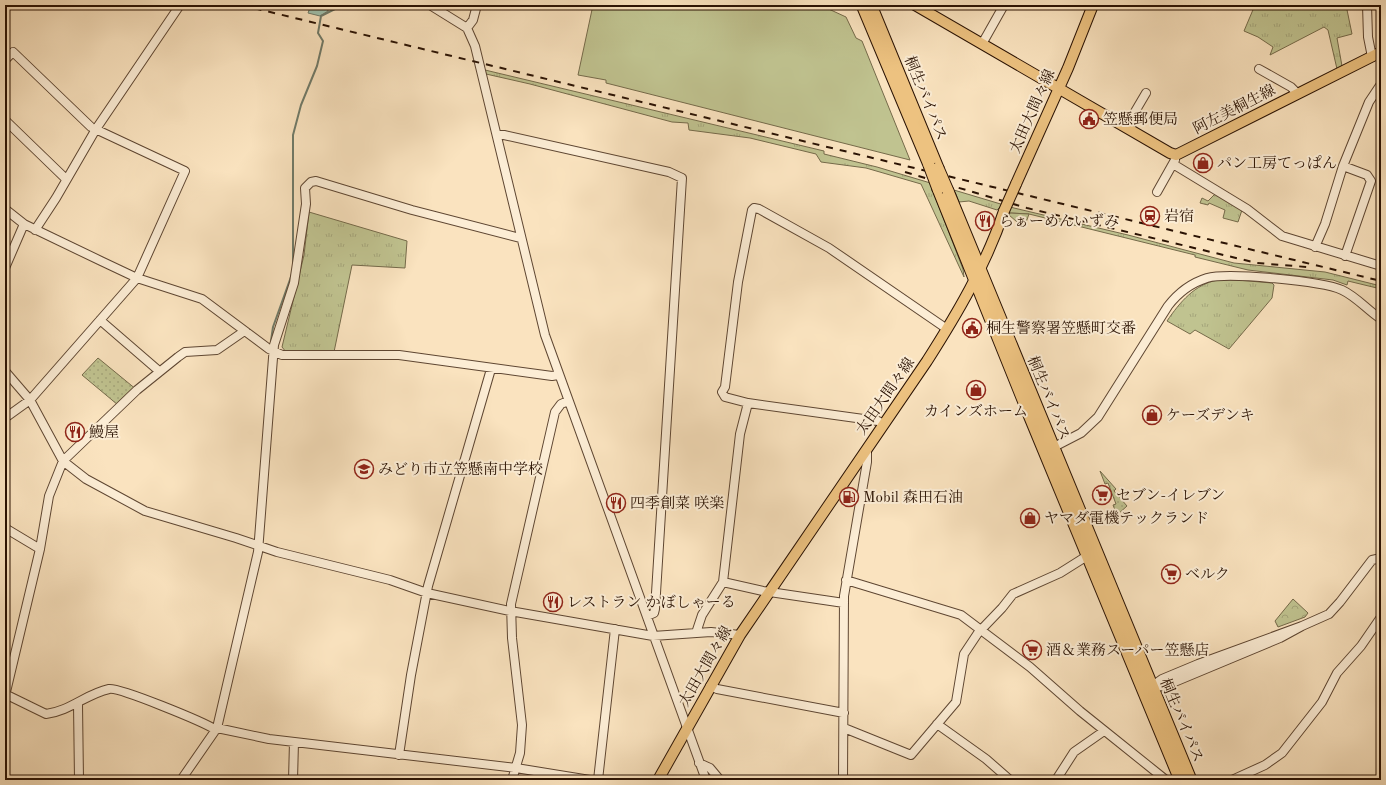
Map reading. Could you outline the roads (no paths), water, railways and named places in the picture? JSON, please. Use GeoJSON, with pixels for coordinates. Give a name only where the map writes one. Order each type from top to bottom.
{"type":"FeatureCollection","features":[{"type":"Feature","properties":{"kind":"highway","name":"桐生バイパス"},"geometry":{"type":"LineString","coordinates":[[862,5],[943,190],[980,268],[1087,556],[1191,780]]}},
{"type":"Feature","properties":{"kind":"highway","name":"桐生バイパス"},"geometry":{"type":"LineString","coordinates":[[871,5],[933,166]]}},
{"type":"Feature","properties":{"kind":"highway","name":"桐生バイパス"},"geometry":{"type":"LineString","coordinates":[[943,190],[974,279],[1048,450],[1148,689],[1180,780]]}},
{"type":"Feature","properties":{"kind":"main road"},"geometry":{"type":"LineString","coordinates":[[915,5],[1126,127],[1174,159]]}},
{"type":"Feature","properties":{"kind":"main road","name":"太田大間々線"},"geometry":{"type":"LineString","coordinates":[[658,780],[740,635],[927,361],[947,329],[980,268],[996,234],[1004,211],[1059,88],[1093,5]]}},
{"type":"Feature","properties":{"kind":"main road","name":"阿左美桐生線"},"geometry":{"type":"LineString","coordinates":[[1174,159],[1377,54]]}},
{"type":"Feature","properties":{"kind":"street"},"geometry":{"type":"LineString","coordinates":[[35,230],[96,129],[180,5]]}},
{"type":"Feature","properties":{"kind":"street"},"geometry":{"type":"LineString","coordinates":[[430,5],[466,28],[475,46],[520,238],[545,335],[558,375],[706,780]]}},
{"type":"Feature","properties":{"kind":"street"},"geometry":{"type":"LineString","coordinates":[[466,28],[473,20],[477,5]]}},
{"type":"Feature","properties":{"kind":"street"},"geometry":{"type":"LineString","coordinates":[[982,44],[1004,5]]}},
{"type":"Feature","properties":{"kind":"street"},"geometry":{"type":"LineString","coordinates":[[1367,5],[1368,37],[1377,54]]}},
{"type":"Feature","properties":{"kind":"street"},"geometry":{"type":"LineString","coordinates":[[5,60],[13,52],[96,129],[185,171],[137,278],[30,400],[5,418]]}},
{"type":"Feature","properties":{"kind":"street"},"geometry":{"type":"LineString","coordinates":[[1259,69],[1291,87],[1298,94]]}},
{"type":"Feature","properties":{"kind":"street"},"geometry":{"type":"LineString","coordinates":[[1315,247],[1326,219],[1343,166],[1370,102],[1381,84]]}},
{"type":"Feature","properties":{"kind":"street"},"geometry":{"type":"LineString","coordinates":[[1126,127],[1146,93]]}},
{"type":"Feature","properties":{"kind":"street"},"geometry":{"type":"LineString","coordinates":[[5,120],[66,179]]}},
{"type":"Feature","properties":{"kind":"street"},"geometry":{"type":"LineString","coordinates":[[497,135],[504,135],[669,172],[682,178],[654,613],[647,616]]}},
{"type":"Feature","properties":{"kind":"street"},"geometry":{"type":"LineString","coordinates":[[1157,192],[1174,159],[1248,209],[1282,236],[1381,266]]}},
{"type":"Feature","properties":{"kind":"street"},"geometry":{"type":"LineString","coordinates":[[1343,166],[1367,174],[1371,181],[1345,256]]}},
{"type":"Feature","properties":{"kind":"street"},"geometry":{"type":"LineString","coordinates":[[181,780],[216,729],[259,546],[274,345],[294,283],[306,204],[305,188],[311,182],[320,183],[412,210],[520,238]]}},
{"type":"Feature","properties":{"kind":"street"},"geometry":{"type":"LineString","coordinates":[[883,424],[877,421],[727,398],[722,392],[725,387],[738,282],[754,208],[829,248],[947,329]]}},
{"type":"Feature","properties":{"kind":"street"},"geometry":{"type":"LineString","coordinates":[[5,209],[24,224],[35,230],[137,278],[202,299],[274,352],[287,356],[399,355],[552,376],[558,375]]}},
{"type":"Feature","properties":{"kind":"street"},"geometry":{"type":"LineString","coordinates":[[5,268],[24,224]]}},
{"type":"Feature","properties":{"kind":"street"},"geometry":{"type":"LineString","coordinates":[[1048,450],[1081,433],[1098,417],[1168,306],[1182,291],[1200,281],[1215,276],[1232,275],[1331,286],[1354,297],[1381,319]]}},
{"type":"Feature","properties":{"kind":"street"},"geometry":{"type":"LineString","coordinates":[[100,320],[159,371]]}},
{"type":"Feature","properties":{"kind":"street"},"geometry":{"type":"LineString","coordinates":[[246,332],[242,332],[216,350],[185,352],[159,371],[128,398],[63,461],[49,496],[40,549],[5,695],[46,714],[78,704],[82,700],[113,689],[143,699],[216,729],[269,739],[516,768],[590,780]]}},
{"type":"Feature","properties":{"kind":"street"},"geometry":{"type":"LineString","coordinates":[[399,755],[427,593],[491,368]]}},
{"type":"Feature","properties":{"kind":"street"},"geometry":{"type":"LineString","coordinates":[[5,371],[30,400],[63,461],[93,483],[145,511],[277,552],[390,580],[427,593],[510,611],[653,636],[720,632],[740,635]]}},
{"type":"Feature","properties":{"kind":"street"},"geometry":{"type":"LineString","coordinates":[[512,780],[521,745],[522,714],[510,611],[555,412],[561,404],[568,401]]}},
{"type":"Feature","properties":{"kind":"street"},"geometry":{"type":"LineString","coordinates":[[696,633],[702,615],[723,582],[740,434],[748,402]]}},
{"type":"Feature","properties":{"kind":"street"},"geometry":{"type":"LineString","coordinates":[[843,780],[844,603],[846,580],[867,462],[867,449]]}},
{"type":"Feature","properties":{"kind":"street"},"geometry":{"type":"LineString","coordinates":[[5,528],[40,549]]}},
{"type":"Feature","properties":{"kind":"street"},"geometry":{"type":"LineString","coordinates":[[844,728],[911,755],[956,702],[964,654],[981,629],[1002,608],[1013,594],[1060,574],[1087,556]]}},
{"type":"Feature","properties":{"kind":"street"},"geometry":{"type":"LineString","coordinates":[[1148,689],[1162,680],[1198,664],[1302,626],[1329,614],[1372,560],[1381,558]]}},
{"type":"Feature","properties":{"kind":"street"},"geometry":{"type":"LineString","coordinates":[[846,580],[959,613],[1030,667],[1104,731],[1166,780]]}},
{"type":"Feature","properties":{"kind":"street"},"geometry":{"type":"LineString","coordinates":[[723,582],[844,603]]}},
{"type":"Feature","properties":{"kind":"street"},"geometry":{"type":"LineString","coordinates":[[1232,780],[1265,765],[1282,753],[1322,702],[1337,673],[1361,646],[1381,617]]}},
{"type":"Feature","properties":{"kind":"street"},"geometry":{"type":"LineString","coordinates":[[598,780],[615,629]]}},
{"type":"Feature","properties":{"kind":"street"},"geometry":{"type":"LineString","coordinates":[[710,686],[717,689],[844,713]]}},
{"type":"Feature","properties":{"kind":"street"},"geometry":{"type":"LineString","coordinates":[[78,704],[79,780]]}},
{"type":"Feature","properties":{"kind":"street"},"geometry":{"type":"LineString","coordinates":[[937,724],[986,759],[1010,780]]}},
{"type":"Feature","properties":{"kind":"street"},"geometry":{"type":"LineString","coordinates":[[1056,780],[1074,752],[1104,731]]}},
{"type":"Feature","properties":{"kind":"street"},"geometry":{"type":"LineString","coordinates":[[294,742],[294,780]]}},
{"type":"Feature","properties":{"kind":"street"},"geometry":{"type":"LineString","coordinates":[[699,762],[710,768],[720,780]]}},
{"type":"Feature","properties":{"kind":"water"},"geometry":{"type":"Polygon","coordinates":[[[311,5],[329,5],[328,11],[320,16],[308,13],[311,5]]]}},
{"type":"Feature","properties":{"kind":"waterway"},"geometry":{"type":"LineString","coordinates":[[293,264],[293,135],[301,105],[317,66],[323,41],[318,33],[321,16],[335,9],[336,5]]}},
{"type":"Feature","properties":{"kind":"waterway"},"geometry":{"type":"LineString","coordinates":[[271,341],[273,327],[292,274]]}},
{"type":"Feature","properties":{"kind":"railway"},"geometry":{"type":"LineString","coordinates":[[241,5],[1381,281]]}},
{"type":"Feature","properties":{"kind":"railway"},"geometry":{"type":"LineString","coordinates":[[905,172],[1027,208],[1257,263],[1307,267]]}},
{"type":"Feature","properties":{"kind":"place","name":"笠懸郵便局"},"geometry":{"type":"Point","coordinates":[1089,119]}},
{"type":"Feature","properties":{"kind":"place","name":"パン工房てっぱん"},"geometry":{"type":"Point","coordinates":[1203,163]}},
{"type":"Feature","properties":{"kind":"place","name":"岩宿"},"geometry":{"type":"Point","coordinates":[1150,216]}},
{"type":"Feature","properties":{"kind":"place","name":"らぁーめんいずみ"},"geometry":{"type":"Point","coordinates":[985,221]}},
{"type":"Feature","properties":{"kind":"place","name":"桐生警察署笠懸町交番"},"geometry":{"type":"Point","coordinates":[972,328]}},
{"type":"Feature","properties":{"kind":"place","name":"カインズホーム"},"geometry":{"type":"Point","coordinates":[976,390]}},
{"type":"Feature","properties":{"kind":"place","name":"ケーズデンキ"},"geometry":{"type":"Point","coordinates":[1152,415]}},
{"type":"Feature","properties":{"kind":"place","name":"鰻屋"},"geometry":{"type":"Point","coordinates":[75,432]}},
{"type":"Feature","properties":{"kind":"place","name":"みどり市立笠懸南中学校"},"geometry":{"type":"Point","coordinates":[364,469]}},
{"type":"Feature","properties":{"kind":"place","name":"セブン-イレブン"},"geometry":{"type":"Point","coordinates":[1102,495]}},
{"type":"Feature","properties":{"kind":"place","name":"Mobil 森田石油"},"geometry":{"type":"Point","coordinates":[849,497]}},
{"type":"Feature","properties":{"kind":"place","name":"四季創菜 咲楽"},"geometry":{"type":"Point","coordinates":[616,503]}},
{"type":"Feature","properties":{"kind":"place","name":"ヤマダ電機テックランド"},"geometry":{"type":"Point","coordinates":[1030,518]}},
{"type":"Feature","properties":{"kind":"place","name":"ベルク"},"geometry":{"type":"Point","coordinates":[1171,574]}},
{"type":"Feature","properties":{"kind":"place","name":"レストラン かぼしゃーる"},"geometry":{"type":"Point","coordinates":[553,602]}},
{"type":"Feature","properties":{"kind":"place","name":"酒＆業務スーパー笠懸店"},"geometry":{"type":"Point","coordinates":[1032,650]}}]}
